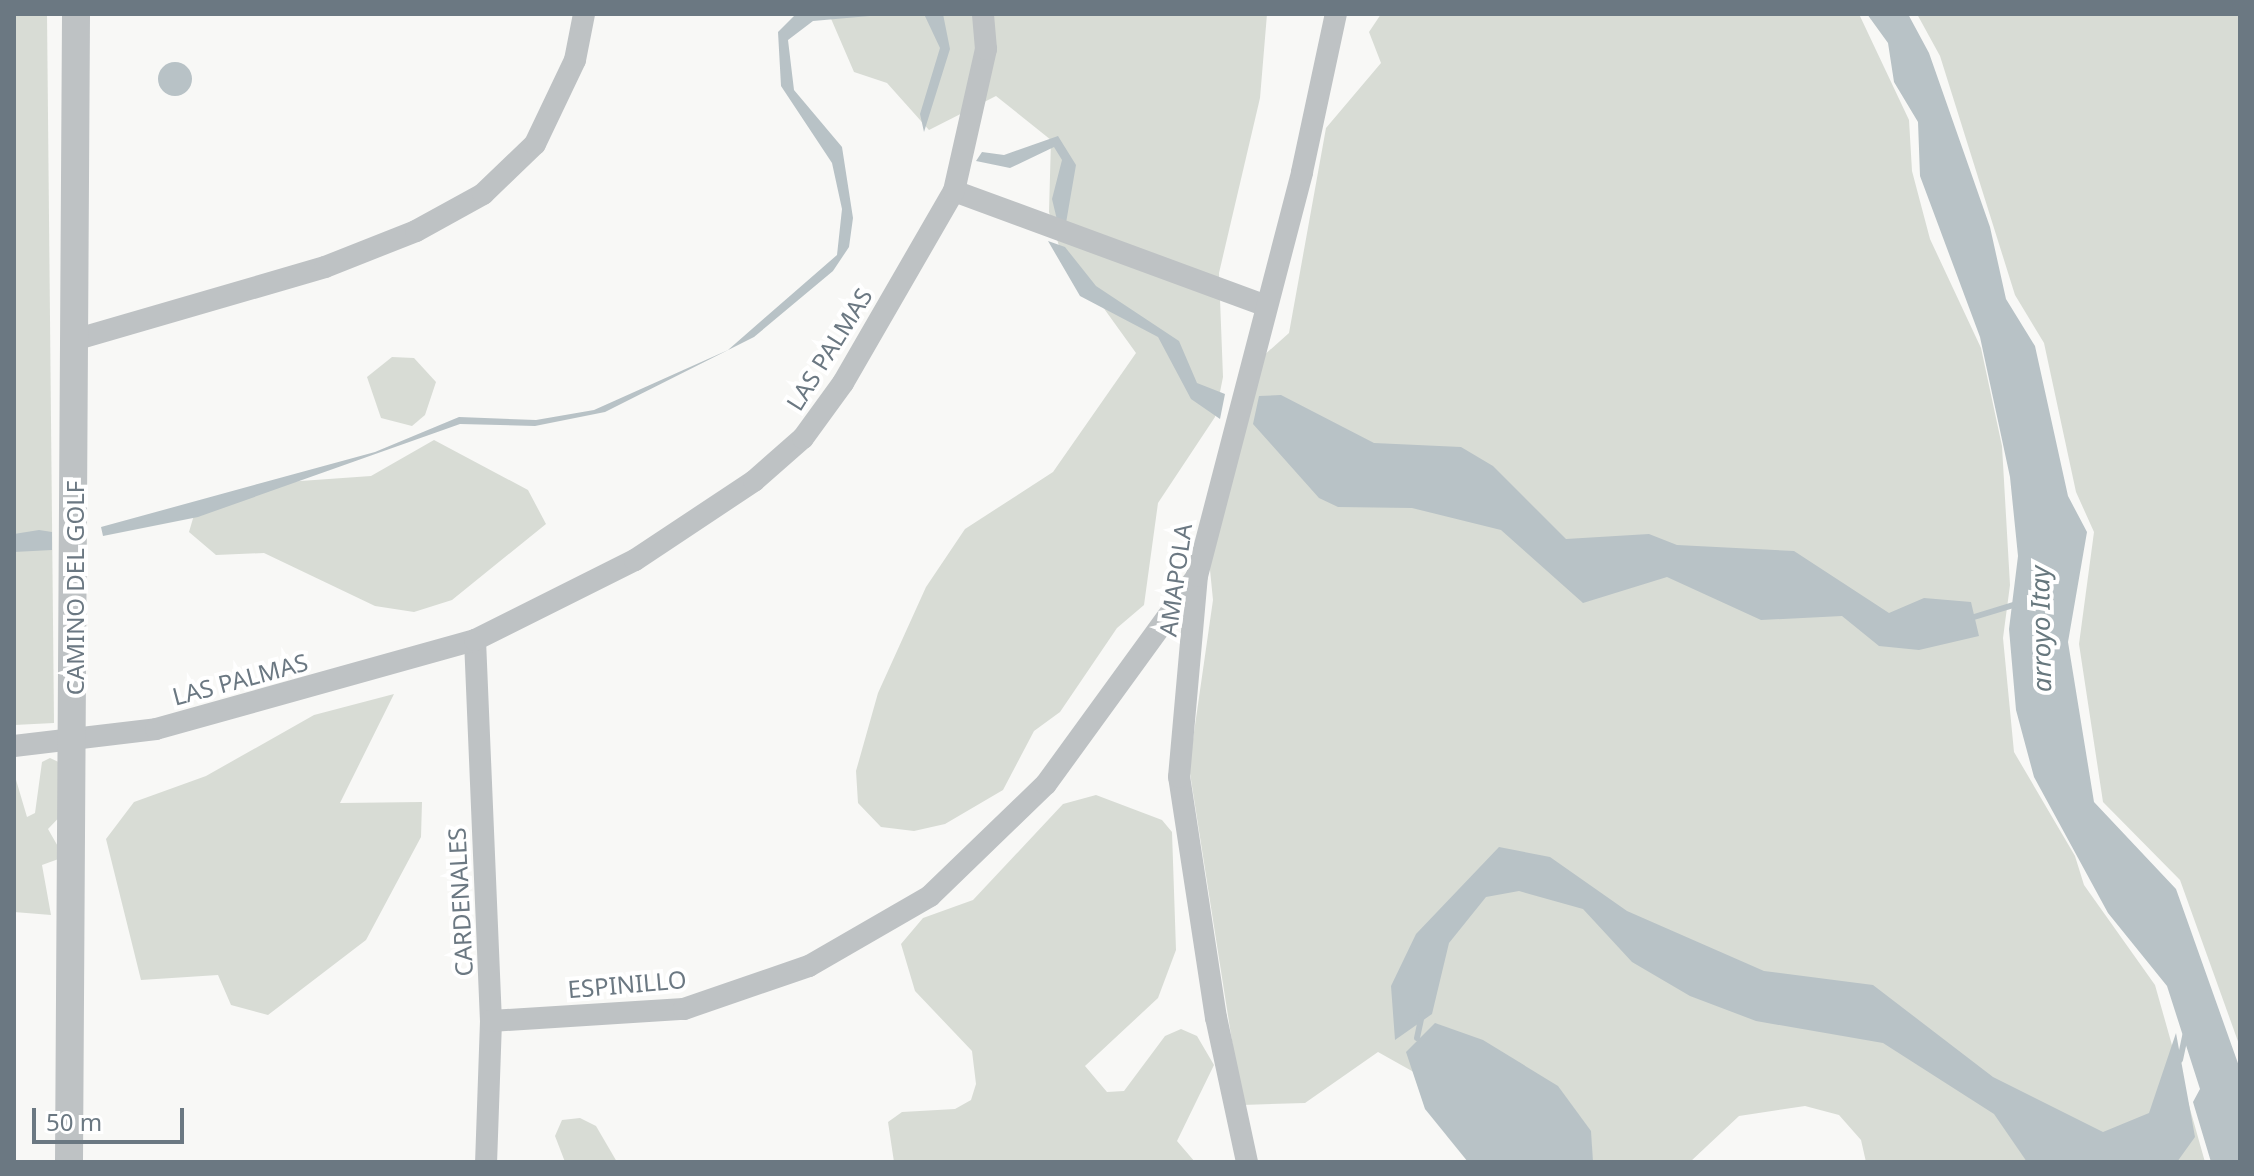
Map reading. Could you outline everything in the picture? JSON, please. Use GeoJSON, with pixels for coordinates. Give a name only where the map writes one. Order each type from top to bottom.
{"type":"FeatureCollection","features":[{"type":"Feature","properties":{"kind":"street","name":"CAMINO DEL GOLF"},"geometry":{"type":"LineString","coordinates":[[69,1162],[76,741],[76,14]]}},
{"type":"Feature","properties":{"kind":"street"},"geometry":{"type":"LineString","coordinates":[[74,340],[312,272],[416,231],[483,194],[535,144],[575,60],[584,14]]}},
{"type":"Feature","properties":{"kind":"street","name":"LAS PALMAS"},"geometry":{"type":"LineString","coordinates":[[14,746],[76,741],[227,711],[475,640],[635,560],[754,481],[803,438],[954,191],[986,49],[983,14]]}},
{"type":"Feature","properties":{"kind":"street","name":"AMAPOLA"},"geometry":{"type":"LineString","coordinates":[[1247,1162],[1216,1018],[1179,777],[1197,576],[1336,14]]}},
{"type":"Feature","properties":{"kind":"street"},"geometry":{"type":"LineString","coordinates":[[954,191],[1266,306]]}},
{"type":"Feature","properties":{"kind":"street","name":"ESPINILLO"},"geometry":{"type":"LineString","coordinates":[[491,1021],[684,1009],[809,966],[930,896],[984,850],[1096,722],[1197,576]]}},
{"type":"Feature","properties":{"kind":"street","name":"CARDENALES"},"geometry":{"type":"LineString","coordinates":[[475,640],[491,1021],[486,1162]]}},
{"type":"Feature","properties":{"kind":"shaded area"},"geometry":{"type":"Polygon","coordinates":[[[14,14],[47,14],[54,723],[14,725],[14,14]]]}},
{"type":"Feature","properties":{"kind":"shaded area"},"geometry":{"type":"Polygon","coordinates":[[[829,14],[1267,14],[1260,98],[1219,273],[1223,377],[1215,417],[1158,503],[1144,605],[1117,628],[1060,712],[1034,731],[1003,790],[945,824],[914,831],[881,827],[858,803],[856,771],[878,693],[926,587],[965,529],[1053,472],[1136,353],[1059,246],[1049,212],[1051,140],[996,96],[929,130],[887,83],[854,72],[829,14]]]}},
{"type":"Feature","properties":{"kind":"shaded area"},"geometry":{"type":"Polygon","coordinates":[[[1381,14],[1859,14],[1909,120],[1912,171],[1930,239],[1981,348],[2002,446],[2010,585],[2003,638],[2014,752],[2075,856],[2084,885],[2155,985],[2205,1162],[1866,1162],[1861,1140],[1839,1115],[1805,1106],[1739,1116],[1690,1162],[1574,1162],[1378,1052],[1305,1103],[1242,1105],[1189,767],[1213,600],[1209,560],[1262,357],[1289,333],[1326,128],[1381,63],[1369,32],[1381,14]]]}},
{"type":"Feature","properties":{"kind":"shaded area"},"geometry":{"type":"Polygon","coordinates":[[[1917,14],[2240,14],[2240,1047],[2180,880],[2103,802],[2079,644],[2094,532],[2076,492],[2044,343],[2015,295],[1940,56],[1917,14]]]}},
{"type":"Feature","properties":{"kind":"shaded area"},"geometry":{"type":"Polygon","coordinates":[[[392,357],[414,358],[436,382],[425,415],[412,426],[381,418],[367,377],[392,357]]]}},
{"type":"Feature","properties":{"kind":"shaded area"},"geometry":{"type":"Polygon","coordinates":[[[434,440],[528,490],[546,524],[452,600],[414,612],[375,606],[264,553],[216,555],[189,532],[194,515],[258,484],[371,476],[434,440]]]}},
{"type":"Feature","properties":{"kind":"shaded area"},"geometry":{"type":"Polygon","coordinates":[[[394,694],[340,803],[422,802],[421,837],[366,940],[268,1015],[231,1005],[218,975],[141,980],[106,839],[134,802],[206,776],[314,715],[394,694]]]}},
{"type":"Feature","properties":{"kind":"shaded area"},"geometry":{"type":"Polygon","coordinates":[[[50,758],[65,765],[72,804],[48,829],[64,857],[42,865],[51,915],[14,912],[14,773],[27,817],[35,813],[42,762],[50,758]]]}},
{"type":"Feature","properties":{"kind":"shaded area"},"geometry":{"type":"Polygon","coordinates":[[[1096,795],[1162,820],[1172,832],[1176,950],[1158,998],[1085,1066],[1107,1092],[1124,1091],[1165,1036],[1181,1029],[1197,1036],[1214,1065],[1177,1141],[1195,1162],[894,1162],[888,1122],[902,1112],[955,1109],[971,1100],[976,1084],[972,1051],[915,991],[901,944],[923,918],[973,900],[1063,804],[1096,795]]]}},
{"type":"Feature","properties":{"kind":"shaded area"},"geometry":{"type":"Polygon","coordinates":[[[580,1118],[596,1126],[617,1162],[565,1162],[555,1136],[562,1120],[580,1118]]]}},
{"type":"Feature","properties":{"kind":"water"},"geometry":{"type":"Polygon","coordinates":[[[796,14],[892,14],[813,21],[788,40],[794,90],[842,147],[853,218],[849,247],[833,271],[754,337],[605,412],[535,426],[460,424],[198,517],[103,536],[101,527],[375,452],[459,417],[536,420],[594,410],[728,350],[837,255],[842,209],[832,163],[781,86],[778,32],[796,14]]]}},
{"type":"Feature","properties":{"kind":"water"},"geometry":{"type":"Polygon","coordinates":[[[924,14],[943,14],[950,49],[924,132],[920,114],[940,48],[924,14]]]}},
{"type":"Feature","properties":{"kind":"water","name":"arroyo Itay"},"geometry":{"type":"Polygon","coordinates":[[[1867,14],[1908,14],[1929,53],[1990,227],[2006,299],[2035,346],[2068,496],[2087,532],[2068,642],[2094,802],[2176,889],[2240,1069],[2240,1162],[2211,1162],[2193,1102],[2200,1089],[2167,986],[2108,913],[2034,777],[2016,710],[2009,629],[2018,556],[2010,477],[1980,337],[1920,176],[1918,122],[1894,82],[1888,43],[1867,14]]]}},
{"type":"Feature","properties":{"kind":"water"},"geometry":{"type":"Polygon","coordinates":[[[175,62],[187,67],[192,79],[187,91],[175,96],[163,91],[158,79],[163,67],[175,62]]]}},
{"type":"Feature","properties":{"kind":"water"},"geometry":{"type":"Polygon","coordinates":[[[1058,136],[1076,165],[1066,223],[1058,224],[1052,199],[1062,160],[1054,147],[1010,168],[976,161],[982,152],[1004,155],[1058,136]]]}},
{"type":"Feature","properties":{"kind":"water"},"geometry":{"type":"Polygon","coordinates":[[[1048,241],[1065,247],[1096,286],[1179,341],[1197,383],[1225,394],[1220,419],[1191,399],[1158,337],[1080,296],[1048,241]]]}},
{"type":"Feature","properties":{"kind":"water"},"geometry":{"type":"Polygon","coordinates":[[[1281,395],[1374,443],[1461,447],[1493,466],[1566,539],[1649,534],[1677,545],[1794,551],[1889,613],[1924,598],[1971,602],[1979,636],[1919,650],[1879,646],[1842,616],[1761,620],[1667,577],[1583,603],[1501,530],[1412,508],[1338,507],[1319,498],[1253,424],[1259,396],[1281,395]]]}},
{"type":"Feature","properties":{"kind":"water"},"geometry":{"type":"Polygon","coordinates":[[[39,530],[52,532],[52,550],[14,552],[14,534],[39,530]]]}},
{"type":"Feature","properties":{"kind":"water"},"geometry":{"type":"Polygon","coordinates":[[[1499,847],[1550,857],[1627,911],[1764,971],[1873,985],[1993,1077],[2103,1132],[2149,1113],[2176,1033],[2195,1137],[2177,1162],[2027,1162],[1994,1114],[1883,1043],[1756,1021],[1690,996],[1632,962],[1583,909],[1519,891],[1486,897],[1449,943],[1432,1014],[1395,1040],[1391,986],[1416,934],[1499,847]]]}},
{"type":"Feature","properties":{"kind":"water"},"geometry":{"type":"Polygon","coordinates":[[[1435,1023],[1483,1040],[1558,1086],[1591,1131],[1593,1162],[1468,1162],[1425,1109],[1406,1052],[1435,1023]]]}},
{"type":"Feature","properties":{"kind":"waterway","name":"arroyo Itay"},"geometry":{"type":"LineString","coordinates":[[1974,617],[2017,604]]}},
{"type":"Feature","properties":{"kind":"waterway"},"geometry":{"type":"LineString","coordinates":[[1417,1038],[1422,1014]]}},
{"type":"Feature","properties":{"kind":"waterway"},"geometry":{"type":"LineString","coordinates":[[2180,1060],[2185,1036]]}}]}
